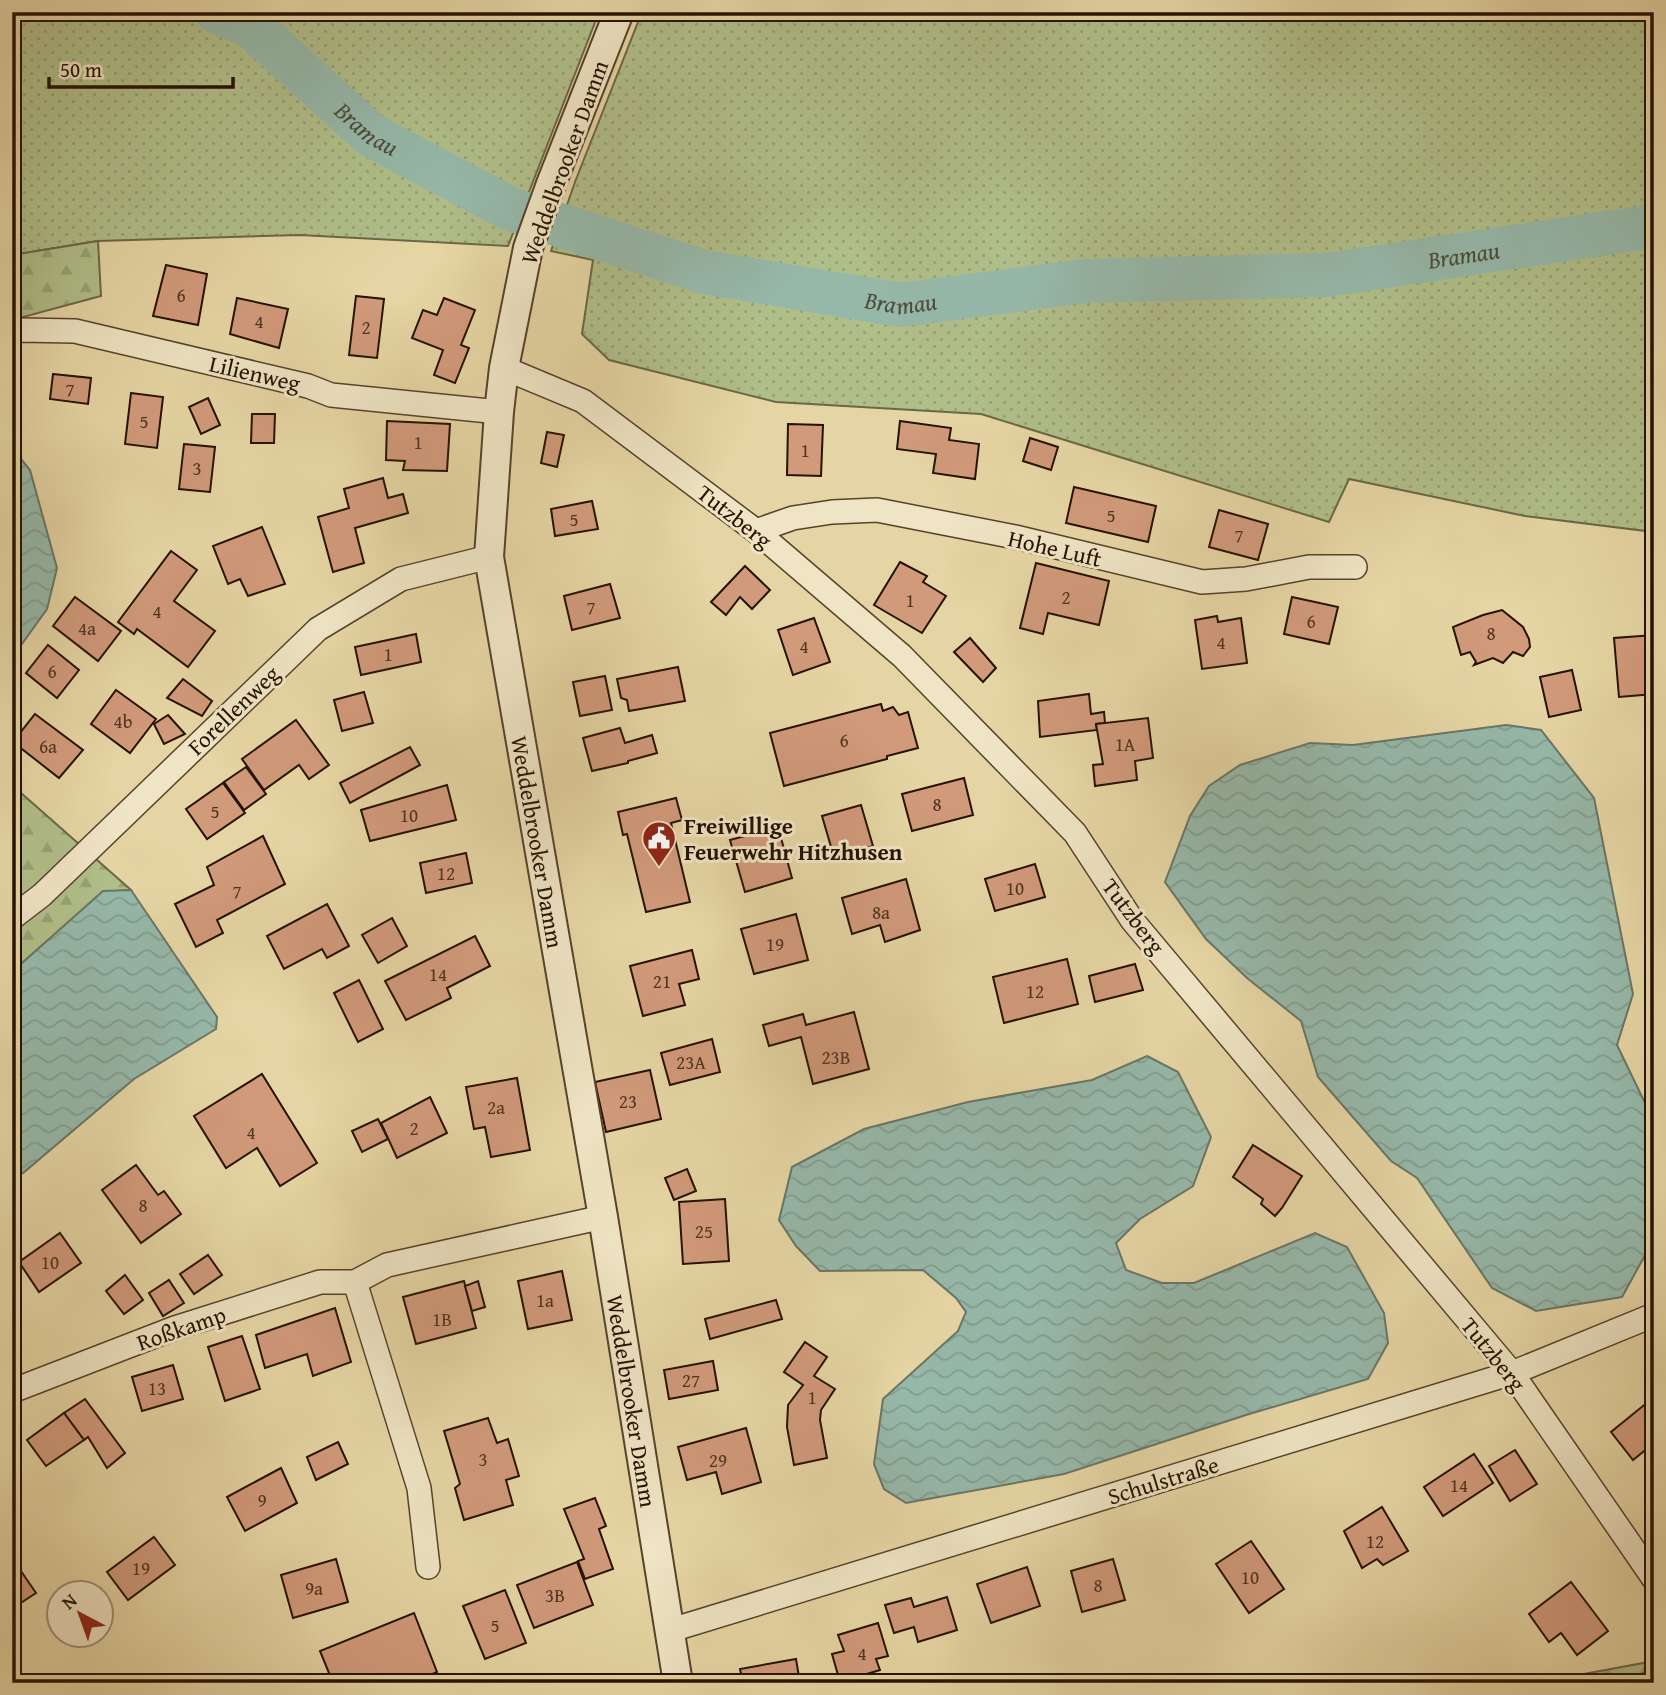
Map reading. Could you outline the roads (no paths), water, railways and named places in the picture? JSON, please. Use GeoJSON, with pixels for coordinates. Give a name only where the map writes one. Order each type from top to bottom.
{"type":"FeatureCollection","features":[{"type":"Feature","properties":{"kind":"street","name":"Weddelbrooker Damm"},"geometry":{"type":"LineString","coordinates":[[619,12],[528,248],[504,368],[489,557],[603,1216],[678,1683]]}},
{"type":"Feature","properties":{"kind":"street","name":"Lilienweg"},"geometry":{"type":"LineString","coordinates":[[12,332],[75,331],[308,386],[331,395],[499,412]]}},
{"type":"Feature","properties":{"kind":"street","name":"Tutzberg"},"geometry":{"type":"LineString","coordinates":[[504,368],[583,401],[757,531],[902,656],[1075,833],[1132,920],[1512,1373],[1654,1579]]}},
{"type":"Feature","properties":{"kind":"street","name":"Hohe Luft"},"geometry":{"type":"LineString","coordinates":[[757,531],[793,518],[832,512],[877,510],[1015,537],[1202,582],[1246,579],[1309,567],[1355,567]]}},
{"type":"Feature","properties":{"kind":"street","name":"Forellenweg"},"geometry":{"type":"LineString","coordinates":[[12,918],[42,895],[318,629],[401,579],[489,557]]}},
{"type":"Feature","properties":{"kind":"street","name":"Roßkamp"},"geometry":{"type":"LineString","coordinates":[[12,1391],[175,1328],[320,1282],[355,1282],[387,1265],[603,1216]]}},
{"type":"Feature","properties":{"kind":"street"},"geometry":{"type":"LineString","coordinates":[[355,1282],[419,1489],[428,1567]]}},
{"type":"Feature","properties":{"kind":"street","name":"Schulstraße"},"geometry":{"type":"LineString","coordinates":[[668,1631],[1512,1373],[1654,1315]]}},
{"type":"Feature","properties":{"kind":"water"},"geometry":{"type":"Polygon","coordinates":[[[12,448],[30,470],[57,568],[47,609],[12,658],[12,448]]]}},
{"type":"Feature","properties":{"kind":"water"},"geometry":{"type":"Polygon","coordinates":[[[1506,725],[1541,730],[1594,798],[1633,994],[1617,1045],[1646,1105],[1654,1227],[1654,1239],[1622,1297],[1536,1311],[1492,1288],[1417,1178],[1391,1161],[1318,1077],[1301,1021],[1247,978],[1206,939],[1165,882],[1190,816],[1209,786],[1240,765],[1310,743],[1353,745],[1506,725]]]}},
{"type":"Feature","properties":{"kind":"water"},"geometry":{"type":"Polygon","coordinates":[[[131,890],[217,1017],[216,1029],[134,1079],[23,1173],[12,1177],[12,972],[103,891],[131,890]]]}},
{"type":"Feature","properties":{"kind":"water"},"geometry":{"type":"Polygon","coordinates":[[[1147,1056],[1178,1072],[1211,1137],[1193,1186],[1140,1219],[1116,1243],[1126,1270],[1162,1283],[1194,1283],[1315,1233],[1347,1247],[1384,1313],[1388,1343],[1368,1379],[1064,1474],[906,1503],[884,1489],[874,1464],[883,1399],[958,1331],[966,1312],[956,1298],[923,1270],[820,1271],[796,1246],[779,1220],[792,1167],[864,1129],[968,1102],[1092,1080],[1147,1056]]]}},
{"type":"Feature","properties":{"kind":"waterway","name":"Bramau"},"geometry":{"type":"LineString","coordinates":[[217,12],[251,26],[371,135],[510,209],[704,272],[901,305],[1085,281],[1326,275],[1654,226]]}},
{"type":"Feature","properties":{"kind":"place","name":"Freiwillige Feuerwehr Hitzhusen"},"geometry":{"type":"Point","coordinates":[659,868]}}]}
